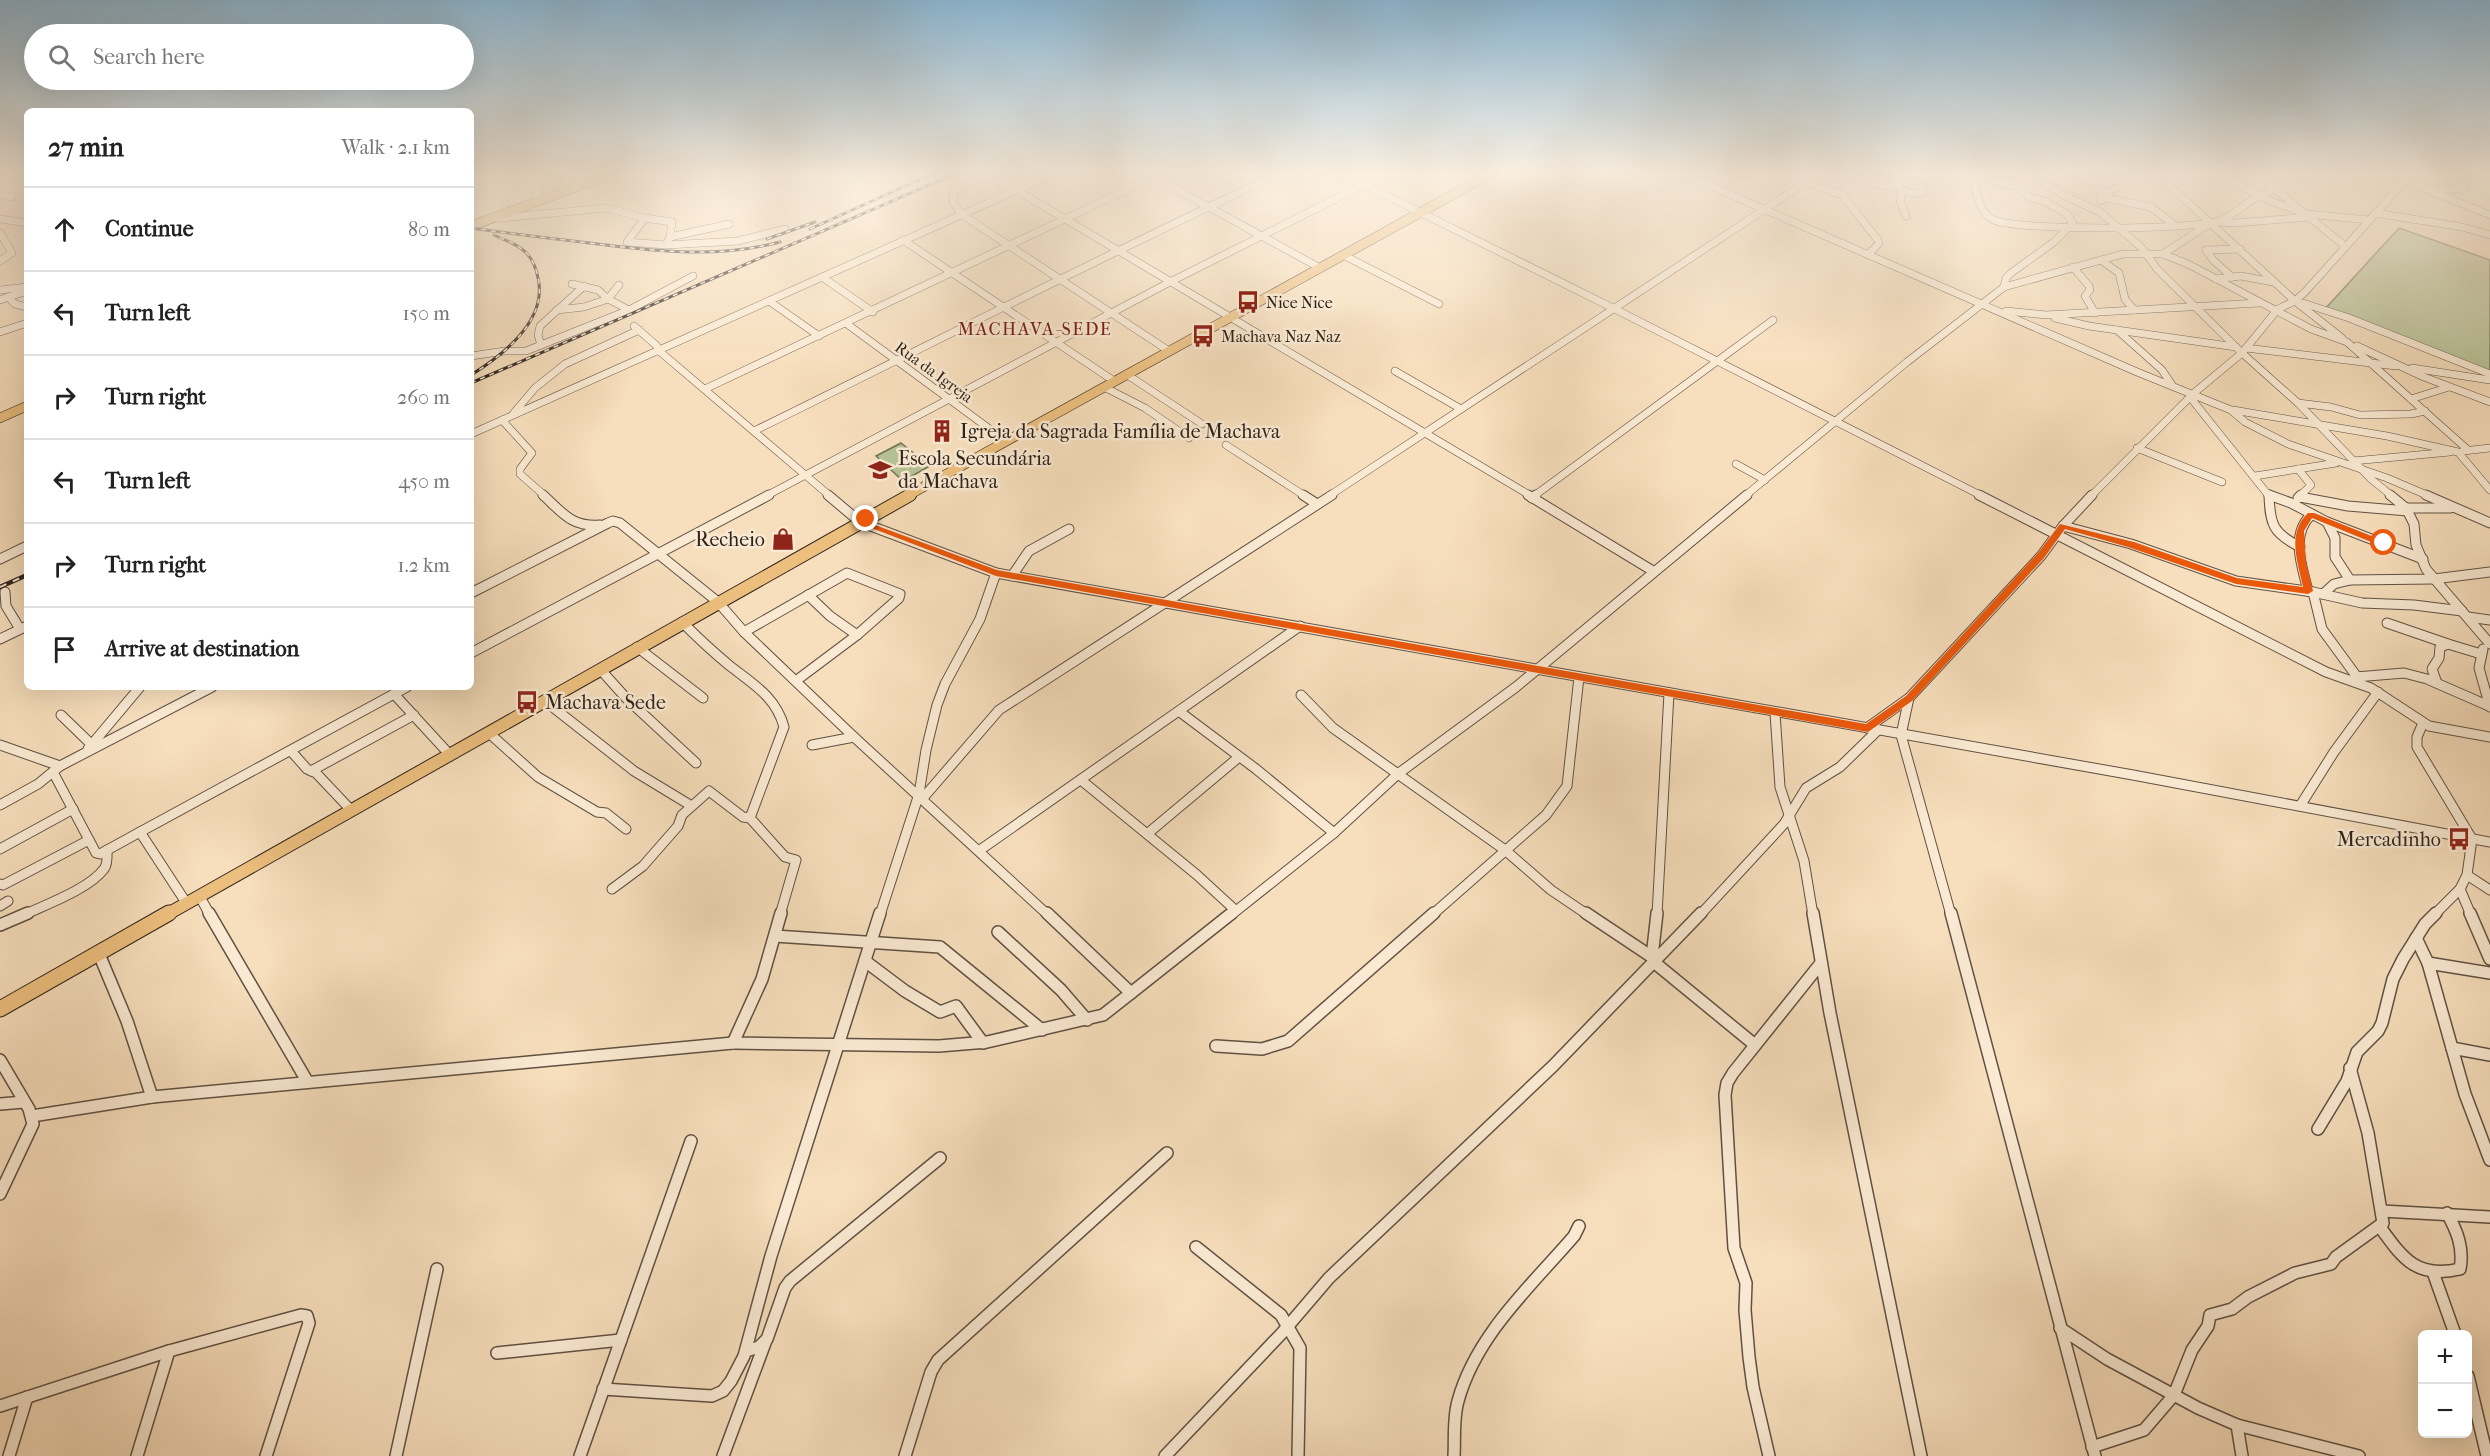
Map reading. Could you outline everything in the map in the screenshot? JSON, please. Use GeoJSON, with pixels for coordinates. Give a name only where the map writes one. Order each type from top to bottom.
{"type":"FeatureCollection","features":[{"type":"Feature","properties":{"kind":"main road"},"geometry":{"type":"LineString","coordinates":[[0,1009],[860,522],[1369,241]]}},
{"type":"Feature","properties":{"kind":"main road"},"geometry":{"type":"LineString","coordinates":[[0,418],[24,407]]}},
{"type":"Feature","properties":{"kind":"street"},"geometry":{"type":"LineString","coordinates":[[0,261],[12,253],[5,241]]}},
{"type":"Feature","properties":{"kind":"street"},"geometry":{"type":"LineString","coordinates":[[628,241],[666,245],[726,241]]}},
{"type":"Feature","properties":{"kind":"street"},"geometry":{"type":"LineString","coordinates":[[666,245],[668,241]]}},
{"type":"Feature","properties":{"kind":"street"},"geometry":{"type":"LineString","coordinates":[[474,433],[901,241]]}},
{"type":"Feature","properties":{"kind":"street"},"geometry":{"type":"LineString","coordinates":[[904,241],[1114,381]]}},
{"type":"Feature","properties":{"kind":"street"},"geometry":{"type":"LineString","coordinates":[[999,241],[1169,351]]}},
{"type":"Feature","properties":{"kind":"street"},"geometry":{"type":"LineString","coordinates":[[705,389],[1020,241]]}},
{"type":"Feature","properties":{"kind":"street"},"geometry":{"type":"LineString","coordinates":[[1104,241],[1250,331],[1425,432],[1653,571]]}},
{"type":"Feature","properties":{"kind":"street"},"geometry":{"type":"LineString","coordinates":[[754,431],[1003,309],[1135,241]]}},
{"type":"Feature","properties":{"kind":"street"},"geometry":{"type":"LineString","coordinates":[[474,651],[1054,343],[1253,241]]}},
{"type":"Feature","properties":{"kind":"street"},"geometry":{"type":"LineString","coordinates":[[1272,241],[1320,268]]}},
{"type":"Feature","properties":{"kind":"street"},"geometry":{"type":"LineString","coordinates":[[1477,241],[1716,362],[2060,530],[2196,607],[2325,672],[2349,682],[2404,673],[2437,683],[2489,704]]}},
{"type":"Feature","properties":{"kind":"street"},"geometry":{"type":"LineString","coordinates":[[921,796],[999,710],[1166,604],[1718,241]]}},
{"type":"Feature","properties":{"kind":"street"},"geometry":{"type":"LineString","coordinates":[[1836,241],[2230,410],[2386,436],[2458,452],[2490,490]]}},
{"type":"Feature","properties":{"kind":"street"},"geometry":{"type":"LineString","coordinates":[[1868,255],[1878,241]]}},
{"type":"Feature","properties":{"kind":"street"},"geometry":{"type":"LineString","coordinates":[[2004,286],[2006,278],[2011,273],[2056,241]]}},
{"type":"Feature","properties":{"kind":"street"},"geometry":{"type":"LineString","coordinates":[[2132,241],[2196,308],[2298,402],[2358,465],[2407,509],[2414,524],[2416,545],[2426,569],[2488,642],[2481,654],[2479,668],[2489,704]]}},
{"type":"Feature","properties":{"kind":"street"},"geometry":{"type":"LineString","coordinates":[[2163,254],[2184,241]]}},
{"type":"Feature","properties":{"kind":"street"},"geometry":{"type":"LineString","coordinates":[[2232,241],[2276,282],[2291,302],[2347,342],[2468,450]]}},
{"type":"Feature","properties":{"kind":"street"},"geometry":{"type":"LineString","coordinates":[[2339,241],[2345,246]]}},
{"type":"Feature","properties":{"kind":"street"},"geometry":{"type":"LineString","coordinates":[[1165,1456],[1288,1326],[1329,1278],[1553,1066],[1789,816],[1812,782],[1840,766],[1873,729],[1909,698],[2041,556],[2060,530],[2137,448],[2241,349],[2276,310],[2291,302],[2350,241]]}},
{"type":"Feature","properties":{"kind":"street"},"geometry":{"type":"LineString","coordinates":[[2232,277],[2213,260],[2206,250],[2240,249]]}},
{"type":"Feature","properties":{"kind":"street"},"geometry":{"type":"LineString","coordinates":[[32,1116],[152,1097],[733,1043],[839,1042],[939,1046],[983,1043],[1103,1015],[1234,909],[1334,833],[1400,773],[1516,687],[1835,421],[2004,286],[2127,253],[2163,254],[2324,335],[2347,342],[2490,402]]}},
{"type":"Feature","properties":{"kind":"street"},"geometry":{"type":"LineString","coordinates":[[1343,255],[1439,304]]}},
{"type":"Feature","properties":{"kind":"street"},"geometry":{"type":"LineString","coordinates":[[2101,260],[2119,273],[2125,299],[2134,310]]}},
{"type":"Feature","properties":{"kind":"street"},"geometry":{"type":"LineString","coordinates":[[2073,267],[2089,286],[2090,290],[2085,296],[2094,313]]}},
{"type":"Feature","properties":{"kind":"street"},"geometry":{"type":"LineString","coordinates":[[474,355],[497,351],[526,351],[629,310],[693,276]]}},
{"type":"Feature","properties":{"kind":"street"},"geometry":{"type":"LineString","coordinates":[[822,277],[873,312]]}},
{"type":"Feature","properties":{"kind":"street"},"geometry":{"type":"LineString","coordinates":[[2216,279],[2232,277],[2276,282]]}},
{"type":"Feature","properties":{"kind":"street"},"geometry":{"type":"LineString","coordinates":[[572,284],[598,290],[608,299],[629,310]]}},
{"type":"Feature","properties":{"kind":"street"},"geometry":{"type":"LineString","coordinates":[[557,310],[601,303],[608,299],[619,285]]}},
{"type":"Feature","properties":{"kind":"street"},"geometry":{"type":"LineString","coordinates":[[541,345],[538,330],[569,296],[584,286]]}},
{"type":"Feature","properties":{"kind":"street"},"geometry":{"type":"LineString","coordinates":[[0,292],[24,290]]}},
{"type":"Feature","properties":{"kind":"street"},"geometry":{"type":"LineString","coordinates":[[0,300],[24,291]]}},
{"type":"Feature","properties":{"kind":"street"},"geometry":{"type":"LineString","coordinates":[[8,297],[15,304],[24,306]]}},
{"type":"Feature","properties":{"kind":"street"},"geometry":{"type":"LineString","coordinates":[[769,301],[819,336]]}},
{"type":"Feature","properties":{"kind":"street"},"geometry":{"type":"LineString","coordinates":[[1998,311],[2046,315],[2291,302],[2349,318],[2490,374]]}},
{"type":"Feature","properties":{"kind":"street"},"geometry":{"type":"LineString","coordinates":[[2046,315],[2072,323],[2241,349],[2294,352],[2490,380]]}},
{"type":"Feature","properties":{"kind":"street"},"geometry":{"type":"LineString","coordinates":[[1532,498],[1646,417],[1673,394],[1773,320]]}},
{"type":"Feature","properties":{"kind":"street"},"geometry":{"type":"LineString","coordinates":[[0,332],[24,324]]}},
{"type":"Feature","properties":{"kind":"street","name":"Rua da Igreja"},"geometry":{"type":"LineString","coordinates":[[847,324],[1006,441]]}},
{"type":"Feature","properties":{"kind":"street"},"geometry":{"type":"LineString","coordinates":[[511,415],[535,388],[565,364],[636,328],[657,346],[658,350],[860,522],[996,573],[1873,729],[2490,842]]}},
{"type":"Feature","properties":{"kind":"street"},"geometry":{"type":"LineString","coordinates":[[2117,330],[2162,370],[2172,385]]}},
{"type":"Feature","properties":{"kind":"street"},"geometry":{"type":"LineString","coordinates":[[2128,367],[2147,358]]}},
{"type":"Feature","properties":{"kind":"street"},"geometry":{"type":"LineString","coordinates":[[1395,371],[1461,409]]}},
{"type":"Feature","properties":{"kind":"street"},"geometry":{"type":"LineString","coordinates":[[1126,374],[1202,424]]}},
{"type":"Feature","properties":{"kind":"street"},"geometry":{"type":"LineString","coordinates":[[1104,387],[1145,408],[1189,438]]}},
{"type":"Feature","properties":{"kind":"street"},"geometry":{"type":"LineString","coordinates":[[2412,399],[2450,387]]}},
{"type":"Feature","properties":{"kind":"street"},"geometry":{"type":"LineString","coordinates":[[2192,395],[2269,495],[2291,503],[2327,522],[2423,559]]}},
{"type":"Feature","properties":{"kind":"street"},"geometry":{"type":"LineString","coordinates":[[2298,402],[2331,407],[2360,415],[2411,414],[2426,411]]}},
{"type":"Feature","properties":{"kind":"street"},"geometry":{"type":"LineString","coordinates":[[2230,410],[2245,422],[2288,444],[2339,462],[2358,465],[2490,523]]}},
{"type":"Feature","properties":{"kind":"street"},"geometry":{"type":"LineString","coordinates":[[502,420],[532,453],[520,469],[520,474],[573,522],[592,526],[613,521],[620,523],[718,602],[744,632],[854,737],[980,850],[1131,993]]}},
{"type":"Feature","properties":{"kind":"street"},"geometry":{"type":"LineString","coordinates":[[1226,445],[1317,504]]}},
{"type":"Feature","properties":{"kind":"street"},"geometry":{"type":"LineString","coordinates":[[2137,448],[2222,482]]}},
{"type":"Feature","properties":{"kind":"street"},"geometry":{"type":"LineString","coordinates":[[2358,465],[2490,448]]}},
{"type":"Feature","properties":{"kind":"street"},"geometry":{"type":"LineString","coordinates":[[2255,476],[2339,462]]}},
{"type":"Feature","properties":{"kind":"street"},"geometry":{"type":"LineString","coordinates":[[1736,464],[1765,480]]}},
{"type":"Feature","properties":{"kind":"street"},"geometry":{"type":"LineString","coordinates":[[2291,503],[2311,485],[2298,469]]}},
{"type":"Feature","properties":{"kind":"street"},"geometry":{"type":"LineString","coordinates":[[2269,495],[2268,512],[2274,530],[2279,536],[2300,547]]}},
{"type":"Feature","properties":{"kind":"street"},"geometry":{"type":"LineString","coordinates":[[2300,497],[2348,506],[2407,509],[2456,508]]}},
{"type":"Feature","properties":{"kind":"street"},"geometry":{"type":"LineString","coordinates":[[2311,515],[2302,523],[2299,531],[2300,547],[2322,629],[2359,680],[2422,723],[2490,737]]}},
{"type":"Feature","properties":{"kind":"street"},"geometry":{"type":"LineString","coordinates":[[2327,522],[2335,538],[2335,557],[2350,580]]}},
{"type":"Feature","properties":{"kind":"street"},"geometry":{"type":"LineString","coordinates":[[474,591],[609,523]]}},
{"type":"Feature","properties":{"kind":"street"},"geometry":{"type":"LineString","coordinates":[[1012,576],[1029,551],[1069,529]]}},
{"type":"Feature","properties":{"kind":"street"},"geometry":{"type":"LineString","coordinates":[[2060,530],[2131,544],[2236,581],[2311,591],[2362,603],[2414,605],[2490,620]]}},
{"type":"Feature","properties":{"kind":"street"},"geometry":{"type":"LineString","coordinates":[[0,559],[24,547]]}},
{"type":"Feature","properties":{"kind":"street"},"geometry":{"type":"LineString","coordinates":[[2323,594],[2334,584],[2350,580],[2434,579],[2490,572]]}},
{"type":"Feature","properties":{"kind":"street"},"geometry":{"type":"LineString","coordinates":[[744,632],[847,573],[900,594],[899,598],[857,634],[796,680]]}},
{"type":"Feature","properties":{"kind":"street"},"geometry":{"type":"LineString","coordinates":[[603,1389],[712,1396],[719,1394],[730,1383],[746,1351],[770,1254],[870,941],[921,796],[926,750],[937,705],[945,684],[980,619],[996,573]]}},
{"type":"Feature","properties":{"kind":"street"},"geometry":{"type":"LineString","coordinates":[[0,639],[23,628],[6,606],[5,592]]}},
{"type":"Feature","properties":{"kind":"street"},"geometry":{"type":"LineString","coordinates":[[807,595],[830,616],[857,634]]}},
{"type":"Feature","properties":{"kind":"street"},"geometry":{"type":"LineString","coordinates":[[682,622],[725,663],[751,680],[781,714],[784,727],[750,818]]}},
{"type":"Feature","properties":{"kind":"street"},"geometry":{"type":"LineString","coordinates":[[2387,623],[2481,654]]}},
{"type":"Feature","properties":{"kind":"street"},"geometry":{"type":"LineString","coordinates":[[980,850],[1300,626]]}},
{"type":"Feature","properties":{"kind":"street"},"geometry":{"type":"LineString","coordinates":[[2437,683],[2432,666],[2439,658],[2440,647],[2448,644]]}},
{"type":"Feature","properties":{"kind":"street"},"geometry":{"type":"LineString","coordinates":[[638,647],[703,698]]}},
{"type":"Feature","properties":{"kind":"street"},"geometry":{"type":"LineString","coordinates":[[600,669],[626,698],[696,763]]}},
{"type":"Feature","properties":{"kind":"street"},"geometry":{"type":"LineString","coordinates":[[1216,1046],[1265,1050],[1278,1047],[1288,1041],[1546,815],[1567,786],[1580,677]]}},
{"type":"Feature","properties":{"kind":"street"},"geometry":{"type":"LineString","coordinates":[[89,748],[121,713],[138,690]]}},
{"type":"Feature","properties":{"kind":"street"},"geometry":{"type":"LineString","coordinates":[[0,805],[38,784],[56,769],[89,748],[206,690]]}},
{"type":"Feature","properties":{"kind":"street"},"geometry":{"type":"LineString","coordinates":[[0,745],[56,769],[73,809],[98,854],[401,690]]}},
{"type":"Feature","properties":{"kind":"street"},"geometry":{"type":"LineString","coordinates":[[2300,806],[2334,752],[2378,692]]}},
{"type":"Feature","properties":{"kind":"street"},"geometry":{"type":"LineString","coordinates":[[1653,960],[1655,912],[1659,895],[1669,693]]}},
{"type":"Feature","properties":{"kind":"street"},"geometry":{"type":"LineString","coordinates":[[394,694],[450,755]]}},
{"type":"Feature","properties":{"kind":"street"},"geometry":{"type":"LineString","coordinates":[[1300,694],[1334,728],[1505,850],[1551,890],[1653,960],[1755,1045]]}},
{"type":"Feature","properties":{"kind":"street"},"geometry":{"type":"LineString","coordinates":[[1909,698],[1901,735],[1950,910],[2094,1452],[2117,1437],[2144,1430],[2174,1395],[2192,1350],[2208,1326],[2210,1315],[2232,1309],[2248,1297],[2295,1273],[2331,1264],[2336,1257],[2380,1227],[2383,1222],[2382,1211],[2368,1133],[2350,1068]]}},
{"type":"Feature","properties":{"kind":"street"},"geometry":{"type":"LineString","coordinates":[[545,701],[634,771],[690,805]]}},
{"type":"Feature","properties":{"kind":"street"},"geometry":{"type":"LineString","coordinates":[[1180,712],[1334,833]]}},
{"type":"Feature","properties":{"kind":"street"},"geometry":{"type":"LineString","coordinates":[[1775,713],[1779,787],[1804,861],[1821,963],[1921,1456]]}},
{"type":"Feature","properties":{"kind":"street"},"geometry":{"type":"LineString","coordinates":[[62,715],[89,748]]}},
{"type":"Feature","properties":{"kind":"street"},"geometry":{"type":"LineString","coordinates":[[311,771],[414,715]]}},
{"type":"Feature","properties":{"kind":"street"},"geometry":{"type":"LineString","coordinates":[[2318,1129],[2342,1091],[2356,1052],[2378,1031],[2393,979],[2416,938],[2433,914],[2460,889],[2467,875],[2472,839],[2416,747],[2422,723]]}},
{"type":"Feature","properties":{"kind":"street"},"geometry":{"type":"LineString","coordinates":[[489,733],[538,777],[597,812],[606,813],[626,829]]}},
{"type":"Feature","properties":{"kind":"street"},"geometry":{"type":"LineString","coordinates":[[812,744],[854,737]]}},
{"type":"Feature","properties":{"kind":"street"},"geometry":{"type":"LineString","coordinates":[[291,751],[351,810]]}},
{"type":"Feature","properties":{"kind":"street"},"geometry":{"type":"LineString","coordinates":[[1147,834],[1239,757]]}},
{"type":"Feature","properties":{"kind":"street"},"geometry":{"type":"LineString","coordinates":[[1081,780],[1100,799],[1201,877],[1234,909]]}},
{"type":"Feature","properties":{"kind":"street"},"geometry":{"type":"LineString","coordinates":[[612,889],[650,858],[678,826],[682,815],[690,805],[709,791],[742,817],[750,818],[785,857],[796,860],[762,979],[733,1043]]}},
{"type":"Feature","properties":{"kind":"street"},"geometry":{"type":"LineString","coordinates":[[0,849],[73,809]]}},
{"type":"Feature","properties":{"kind":"street"},"geometry":{"type":"LineString","coordinates":[[140,832],[187,904]]}},
{"type":"Feature","properties":{"kind":"street"},"geometry":{"type":"LineString","coordinates":[[0,885],[89,840]]}},
{"type":"Feature","properties":{"kind":"street"},"geometry":{"type":"LineString","coordinates":[[0,925],[67,894],[101,872],[107,864],[107,849]]}},
{"type":"Feature","properties":{"kind":"street"},"geometry":{"type":"LineString","coordinates":[[2467,875],[2490,890]]}},
{"type":"Feature","properties":{"kind":"street"},"geometry":{"type":"LineString","coordinates":[[2460,889],[2490,959]]}},
{"type":"Feature","properties":{"kind":"street"},"geometry":{"type":"LineString","coordinates":[[200,897],[307,1081]]}},
{"type":"Feature","properties":{"kind":"street"},"geometry":{"type":"LineString","coordinates":[[998,932],[1061,990],[1087,1020]]}},
{"type":"Feature","properties":{"kind":"street"},"geometry":{"type":"LineString","coordinates":[[775,936],[940,947],[1042,1030]]}},
{"type":"Feature","properties":{"kind":"street"},"geometry":{"type":"LineString","coordinates":[[2416,938],[2428,963],[2465,1094],[2490,1161]]}},
{"type":"Feature","properties":{"kind":"street"},"geometry":{"type":"LineString","coordinates":[[99,954],[127,1021],[152,1097]]}},
{"type":"Feature","properties":{"kind":"street"},"geometry":{"type":"LineString","coordinates":[[865,962],[905,991],[940,1012],[956,1006],[983,1043]]}},
{"type":"Feature","properties":{"kind":"street"},"geometry":{"type":"LineString","coordinates":[[1769,1456],[1750,1367],[1745,1310],[1746,1283],[1736,1258],[1726,1129],[1727,1083],[1821,963]]}},
{"type":"Feature","properties":{"kind":"street"},"geometry":{"type":"LineString","coordinates":[[2428,963],[2490,973]]}},
{"type":"Feature","properties":{"kind":"street"},"geometry":{"type":"LineString","coordinates":[[2452,1048],[2490,1055]]}},
{"type":"Feature","properties":{"kind":"street"},"geometry":{"type":"LineString","coordinates":[[0,1060],[32,1116],[31,1130],[0,1194]]}},
{"type":"Feature","properties":{"kind":"street"},"geometry":{"type":"LineString","coordinates":[[0,1104],[24,1102]]}},
{"type":"Feature","properties":{"kind":"street"},"geometry":{"type":"LineString","coordinates":[[580,1456],[692,1142]]}},
{"type":"Feature","properties":{"kind":"street"},"geometry":{"type":"LineString","coordinates":[[905,1456],[931,1372],[938,1360],[1167,1153]]}},
{"type":"Feature","properties":{"kind":"street"},"geometry":{"type":"LineString","coordinates":[[723,1456],[785,1288],[790,1281],[940,1158]]}},
{"type":"Feature","properties":{"kind":"street"},"geometry":{"type":"LineString","coordinates":[[2382,1211],[2490,1217]]}},
{"type":"Feature","properties":{"kind":"street"},"geometry":{"type":"LineString","coordinates":[[2380,1227],[2409,1263],[2434,1275],[2443,1275],[2460,1269],[2463,1258],[2460,1239],[2447,1213]]}},
{"type":"Feature","properties":{"kind":"street"},"geometry":{"type":"LineString","coordinates":[[1454,1456],[1458,1402],[1469,1369],[1485,1342],[1574,1236],[1579,1226]]}},
{"type":"Feature","properties":{"kind":"street"},"geometry":{"type":"LineString","coordinates":[[1196,1247],[1281,1314],[1300,1348],[1298,1456]]}},
{"type":"Feature","properties":{"kind":"street"},"geometry":{"type":"LineString","coordinates":[[396,1456],[437,1269]]}},
{"type":"Feature","properties":{"kind":"street"},"geometry":{"type":"LineString","coordinates":[[2434,1275],[2453,1330]]}},
{"type":"Feature","properties":{"kind":"street"},"geometry":{"type":"LineString","coordinates":[[0,1406],[169,1351],[301,1315],[307,1316],[309,1323],[266,1456]]}},
{"type":"Feature","properties":{"kind":"street"},"geometry":{"type":"LineString","coordinates":[[2060,1328],[2107,1359],[2237,1425],[2359,1456]]}},
{"type":"Feature","properties":{"kind":"street"},"geometry":{"type":"LineString","coordinates":[[746,1351],[759,1347],[767,1339]]}},
{"type":"Feature","properties":{"kind":"street"},"geometry":{"type":"LineString","coordinates":[[497,1353],[621,1340]]}},
{"type":"Feature","properties":{"kind":"street"},"geometry":{"type":"LineString","coordinates":[[137,1456],[169,1351]]}},
{"type":"Feature","properties":{"kind":"street"},"geometry":{"type":"LineString","coordinates":[[2470,1384],[2487,1456]]}},
{"type":"Feature","properties":{"kind":"street"},"geometry":{"type":"LineString","coordinates":[[9,1456],[27,1397]]}},
{"type":"Feature","properties":{"kind":"street"},"geometry":{"type":"LineString","coordinates":[[2237,1425],[2242,1456]]}},
{"type":"Feature","properties":{"kind":"green space"},"geometry":{"type":"Polygon","coordinates":[[[2387,241],[2436,241],[2490,260],[2490,373],[2325,309],[2387,241]]]}},
{"type":"Feature","properties":{"kind":"green space"},"geometry":{"type":"Polygon","coordinates":[[[901,443],[930,466],[903,481],[876,456],[901,443]]]}},
{"type":"Feature","properties":{"kind":"railway"},"geometry":{"type":"LineString","coordinates":[[474,373],[509,347],[530,322],[536,308],[539,294],[538,278],[533,263],[523,250],[507,241]]}},
{"type":"Feature","properties":{"kind":"railway"},"geometry":{"type":"LineString","coordinates":[[573,241],[689,252],[735,250],[780,242]]}},
{"type":"Feature","properties":{"kind":"railway"},"geometry":{"type":"LineString","coordinates":[[474,382],[800,241]]}},
{"type":"Feature","properties":{"kind":"railway"},"geometry":{"type":"LineString","coordinates":[[0,587],[24,576]]}},
{"type":"Feature","properties":{"kind":"place","name":"Nice Nice"},"geometry":{"type":"Point","coordinates":[1248,302]}},
{"type":"Feature","properties":{"kind":"place","name":"Machava Naz Naz"},"geometry":{"type":"Point","coordinates":[1203,336]}},
{"type":"Feature","properties":{"kind":"place","name":"Igreja da Sagrada Família de Machava"},"geometry":{"type":"Point","coordinates":[942,431]}},
{"type":"Feature","properties":{"kind":"place","name":"Escola Secundária da Machava"},"geometry":{"type":"Point","coordinates":[880,470]}},
{"type":"Feature","properties":{"kind":"place","name":"Recheio"},"geometry":{"type":"Point","coordinates":[783,539]}},
{"type":"Feature","properties":{"kind":"place","name":"Machava Sede"},"geometry":{"type":"Point","coordinates":[527,702]}},
{"type":"Feature","properties":{"kind":"place","name":"Mercadinho"},"geometry":{"type":"Point","coordinates":[2459,839]}},
{"type":"Feature","properties":{"kind":"district","name":"MACHAVA-SEDE"},"geometry":{"type":"Point","coordinates":[1035,329]}},
{"type":"Feature","properties":{"kind":"route"},"geometry":{"type":"LineString","coordinates":[[866,519],[860,522],[996,573],[1868,728],[1909,698],[2041,556],[2063,526],[2131,544],[2236,581],[2308,591],[2299,531],[2302,523],[2311,515],[2384,543]]}}]}
